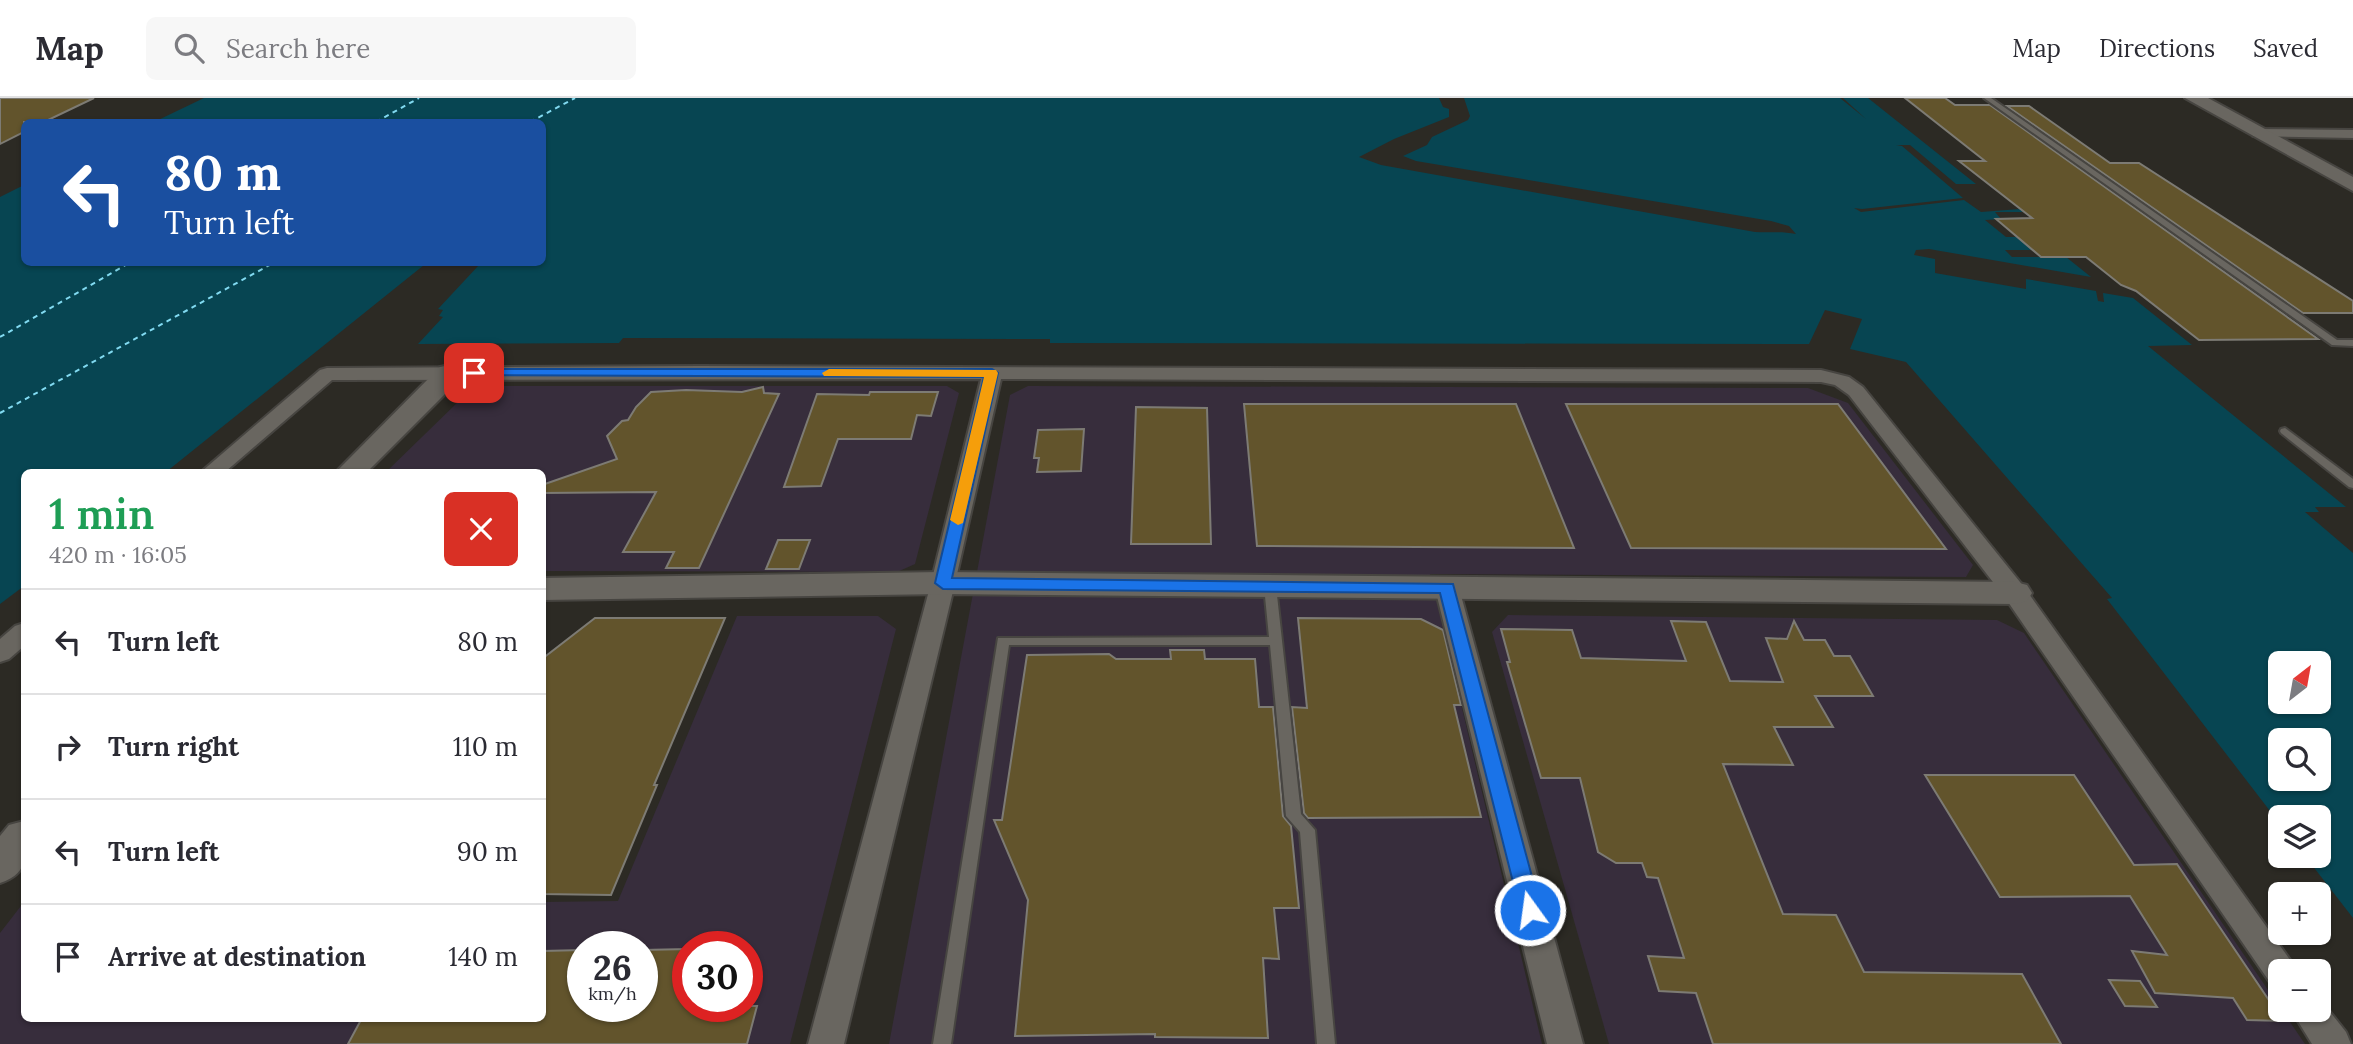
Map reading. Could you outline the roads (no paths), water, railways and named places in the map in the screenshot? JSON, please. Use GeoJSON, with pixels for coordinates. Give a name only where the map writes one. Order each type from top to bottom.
{"type":"FeatureCollection","features":[{"type":"Feature","properties":{"kind":"street"},"geometry":{"type":"LineString","coordinates":[[2194,98],[2353,186]]}},
{"type":"Feature","properties":{"kind":"street"},"geometry":{"type":"LineString","coordinates":[[2258,133],[2353,134]]}},
{"type":"Feature","properties":{"kind":"street"},"geometry":{"type":"LineString","coordinates":[[354,469],[450,373]]}},
{"type":"Feature","properties":{"kind":"street"},"geometry":{"type":"LineString","coordinates":[[826,1044],[943,583],[992,373]]}},
{"type":"Feature","properties":{"kind":"street"},"geometry":{"type":"LineString","coordinates":[[216,469],[327,374],[992,373],[1542,378],[1821,376],[1842,381],[1856,391],[2015,593],[2273,959]]}},
{"type":"Feature","properties":{"kind":"street"},"geometry":{"type":"LineString","coordinates":[[546,589],[943,583],[2015,593]]}},
{"type":"Feature","properties":{"kind":"street"},"geometry":{"type":"LineString","coordinates":[[1447,588],[1565,1044]]}},
{"type":"Feature","properties":{"kind":"street"},"geometry":{"type":"LineString","coordinates":[[0,653],[21,635]]}},
{"type":"Feature","properties":{"kind":"street"},"geometry":{"type":"LineString","coordinates":[[0,866],[21,840]]}},
{"type":"Feature","properties":{"kind":"street"},"geometry":{"type":"LineString","coordinates":[[2317,1022],[2333,1044]]}},
{"type":"Feature","properties":{"kind":"lane"},"geometry":{"type":"LineString","coordinates":[[1987,98],[2335,342],[2353,342]]}},
{"type":"Feature","properties":{"kind":"lane"},"geometry":{"type":"LineString","coordinates":[[2286,431],[2353,485]]}},
{"type":"Feature","properties":{"kind":"lane"},"geometry":{"type":"LineString","coordinates":[[1270,586],[1294,816],[1307,830],[1326,1044]]}},
{"type":"Feature","properties":{"kind":"lane"},"geometry":{"type":"LineString","coordinates":[[942,1044],[1003,641],[1276,641]]}},
{"type":"Feature","properties":{"kind":"water"},"geometry":{"type":"Polygon","coordinates":[[[204,98],[1439,98],[1443,107],[1449,109],[1449,117],[1394,139],[1359,157],[1381,165],[1755,232],[1796,234],[1789,226],[1771,221],[1416,161],[1403,156],[1427,145],[1432,137],[1468,120],[1470,116],[1464,98],[1840,98],[1866,119],[1843,98],[1868,98],[1976,184],[1956,184],[1910,145],[1896,145],[1902,146],[1963,198],[1854,208],[1861,212],[1964,200],[1981,212],[2020,209],[2023,212],[1995,212],[2001,219],[1985,220],[2006,237],[2026,237],[2041,250],[2005,250],[2012,257],[2066,257],[2091,277],[1929,249],[1916,250],[1914,255],[1935,259],[1935,273],[2026,289],[2026,279],[2096,291],[2098,301],[2104,302],[2103,293],[2133,298],[2192,345],[2148,346],[2346,507],[2315,507],[2319,512],[2305,512],[2353,553],[2353,918],[2331,890],[2331,882],[2325,882],[2314,868],[2331,868],[2331,805],[2268,805],[2268,808],[2107,599],[2112,598],[1906,362],[1850,349],[1862,319],[1825,310],[1809,344],[1050,343],[1050,339],[623,338],[619,343],[418,344],[443,317],[439,316],[443,310],[438,309],[478,266],[546,266],[546,119],[160,119],[204,98]]]}},
{"type":"Feature","properties":{"kind":"water"},"geometry":{"type":"Polygon","coordinates":[[[21,186],[21,266],[423,266],[170,469],[21,469],[21,588],[0,604],[0,197],[21,186]]]}}]}
